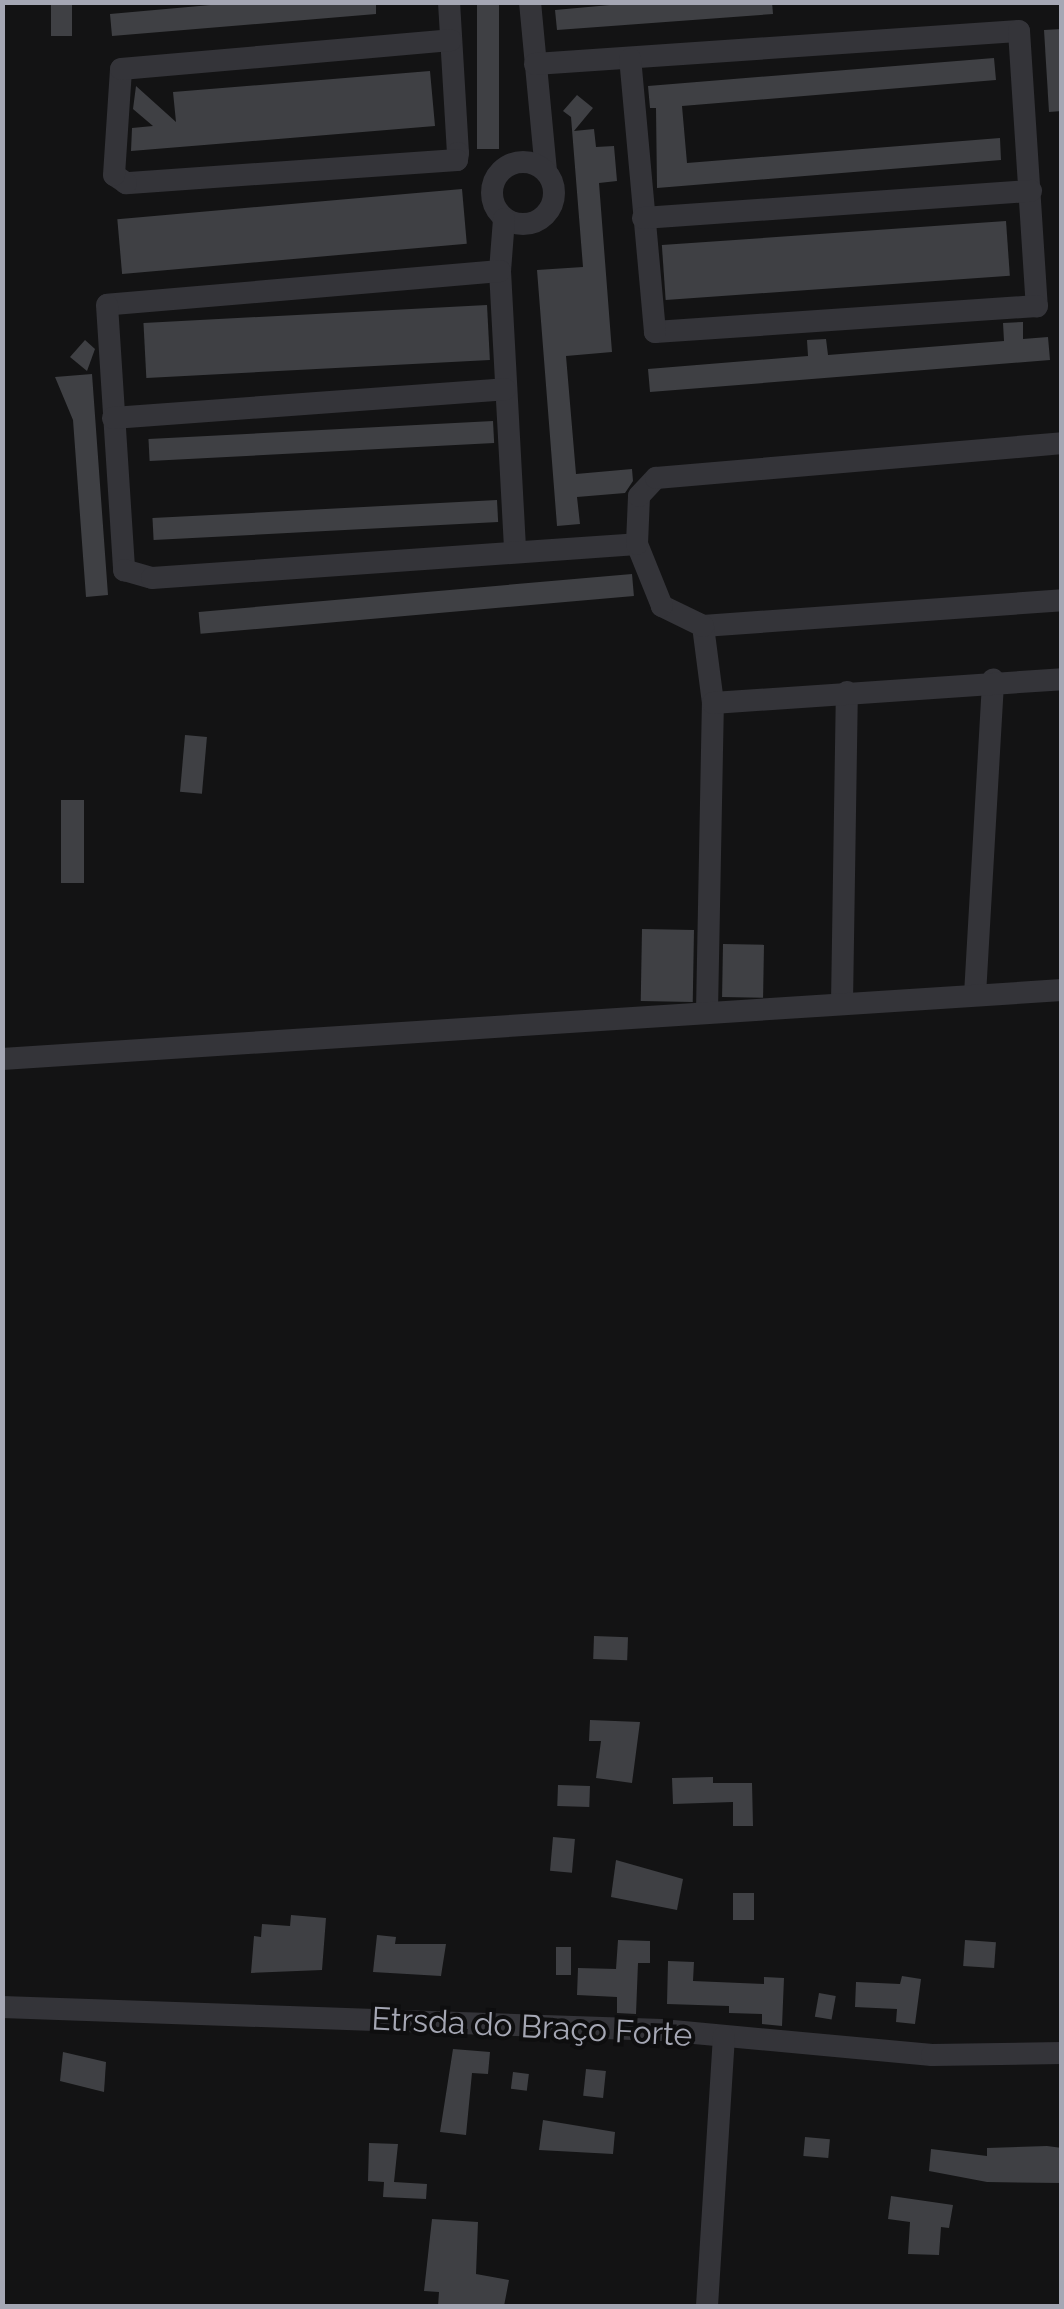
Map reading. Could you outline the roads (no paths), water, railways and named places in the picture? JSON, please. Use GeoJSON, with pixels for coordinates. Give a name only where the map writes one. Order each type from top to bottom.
{"type":"FeatureCollection","features":[{"type":"Feature","properties":{"kind":"street"},"geometry":{"type":"LineString","coordinates":[[449,2],[451,40],[454,161],[126,182],[114,175],[120,69],[451,40]]}},
{"type":"Feature","properties":{"kind":"street"},"geometry":{"type":"LineString","coordinates":[[504,219],[524,225],[544,218],[554,189],[546,171],[530,2]]}},
{"type":"Feature","properties":{"kind":"street"},"geometry":{"type":"LineString","coordinates":[[536,64],[1018,31],[1038,297],[1027,310],[659,334],[650,323],[630,59]]}},
{"type":"Feature","properties":{"kind":"street"},"geometry":{"type":"LineString","coordinates":[[515,551],[500,270],[504,219],[491,192],[499,173],[527,162],[546,171]]}},
{"type":"Feature","properties":{"kind":"street"},"geometry":{"type":"LineString","coordinates":[[642,218],[1031,191]]}},
{"type":"Feature","properties":{"kind":"street"},"geometry":{"type":"LineString","coordinates":[[500,270],[112,302],[103,318],[113,418],[119,560],[131,576],[637,544]]}},
{"type":"Feature","properties":{"kind":"street"},"geometry":{"type":"LineString","coordinates":[[113,418],[505,389]]}},
{"type":"Feature","properties":{"kind":"street"},"geometry":{"type":"LineString","coordinates":[[1062,443],[656,478],[639,496],[637,544],[662,606],[704,626],[1062,600]]}},
{"type":"Feature","properties":{"kind":"street"},"geometry":{"type":"LineString","coordinates":[[704,626],[713,703],[707,1012]]}},
{"type":"Feature","properties":{"kind":"street"},"geometry":{"type":"LineString","coordinates":[[713,703],[993,680],[1062,679]]}},
{"type":"Feature","properties":{"kind":"street"},"geometry":{"type":"LineString","coordinates":[[975,995],[993,680]]}},
{"type":"Feature","properties":{"kind":"street"},"geometry":{"type":"LineString","coordinates":[[842,1003],[848,692]]}},
{"type":"Feature","properties":{"kind":"street"},"geometry":{"type":"LineString","coordinates":[[2,1059],[1062,990]]}},
{"type":"Feature","properties":{"kind":"street","name":"Etrsda do Braço Forte"},"geometry":{"type":"LineString","coordinates":[[2,2007],[724,2037],[932,2055],[1062,2053]]}},
{"type":"Feature","properties":{"kind":"street"},"geometry":{"type":"LineString","coordinates":[[707,2306],[724,2037]]}}]}
